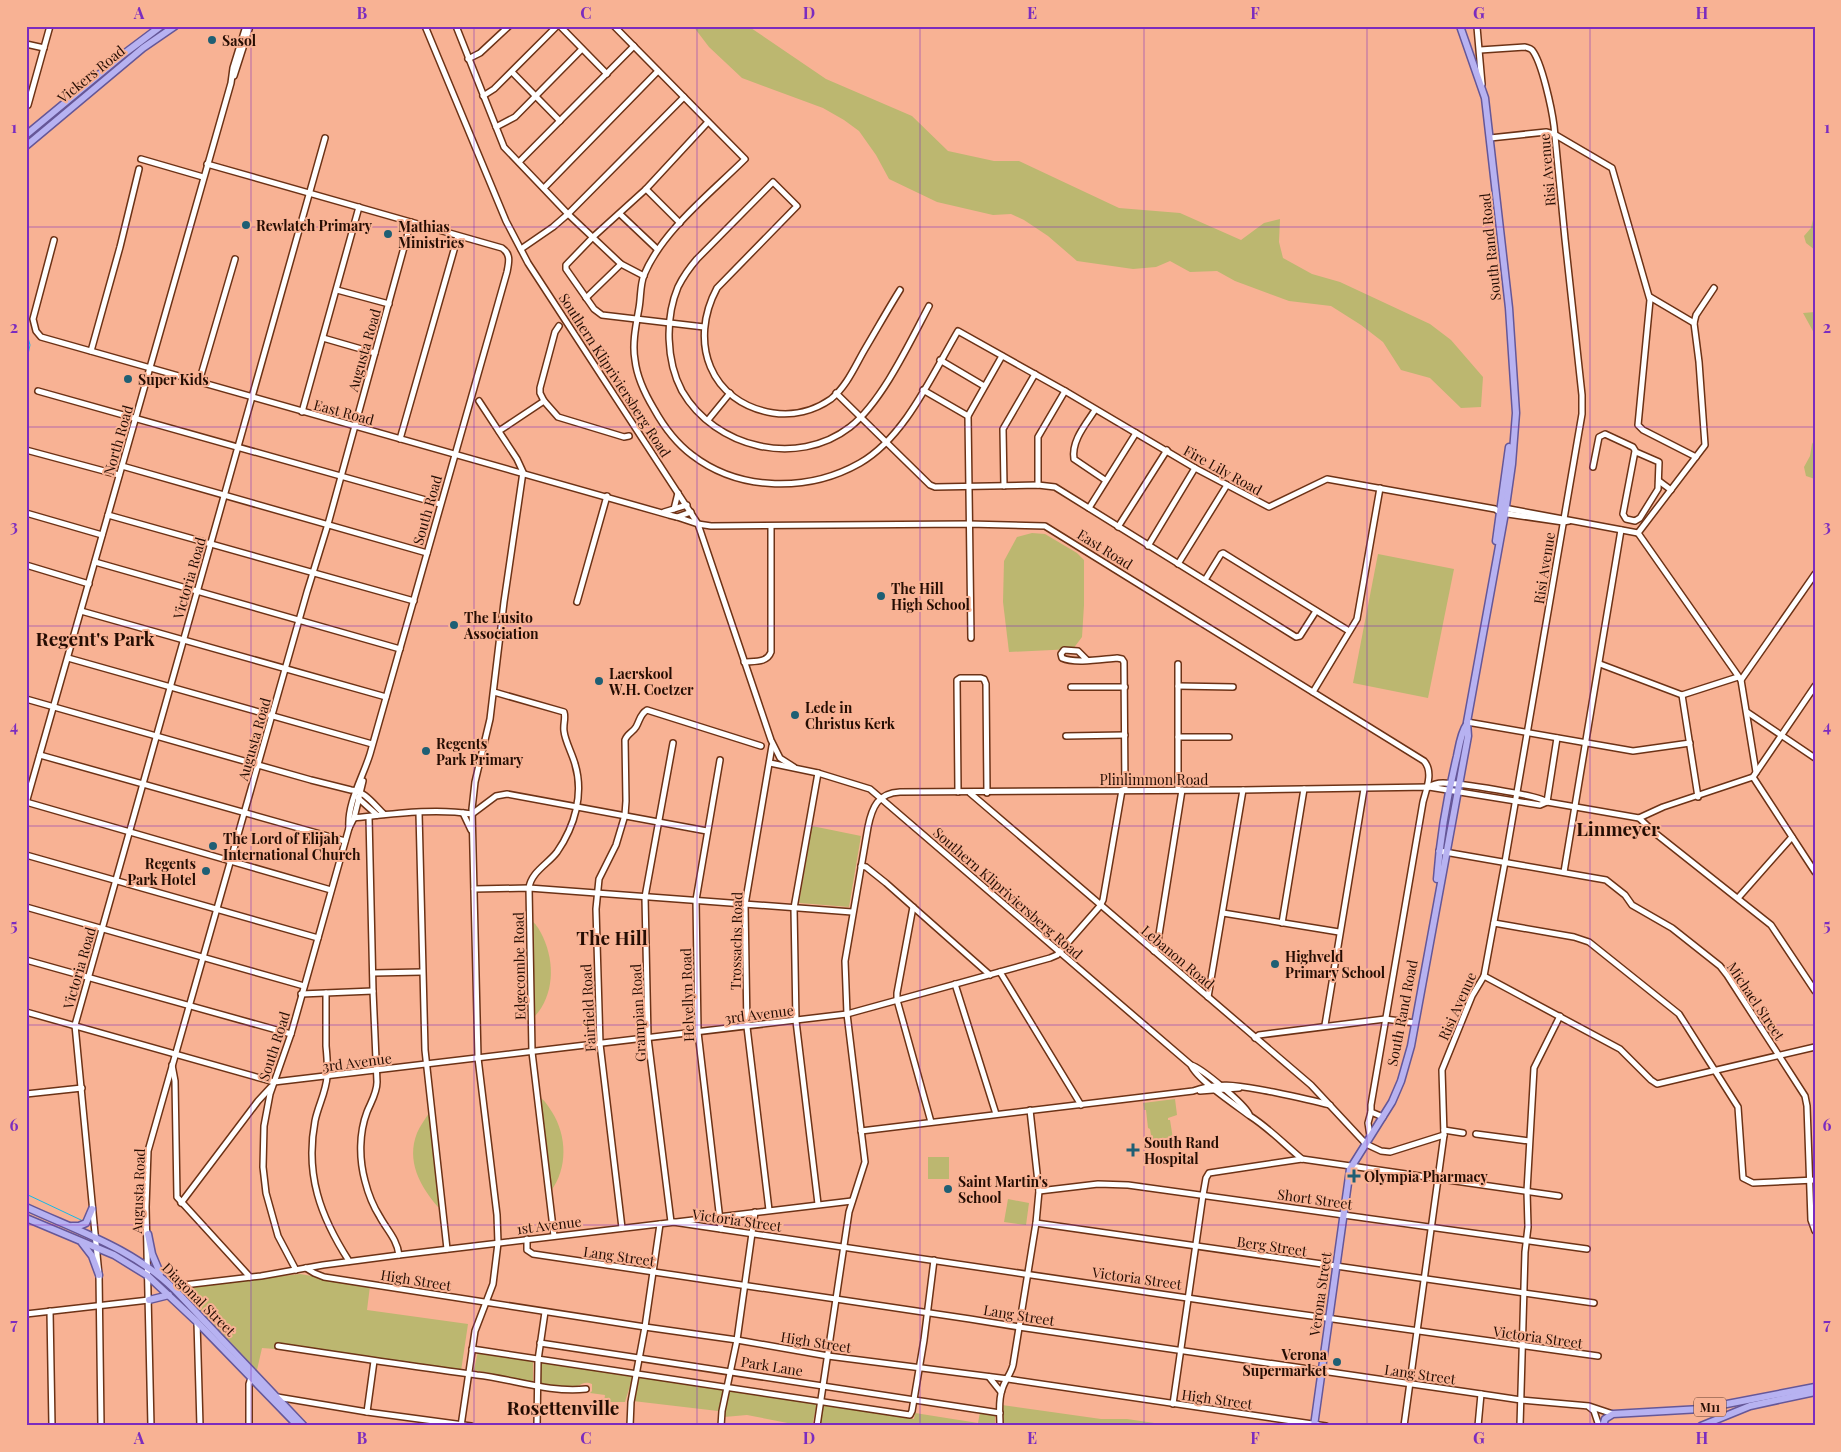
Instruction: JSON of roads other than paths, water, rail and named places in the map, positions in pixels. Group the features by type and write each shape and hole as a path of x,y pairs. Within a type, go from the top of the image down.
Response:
{"main road":[{"name":"Vickers Road","path":"26,135 160,26"},
{"name":"Vickers Road","path":"26,146 143,48 175,26"},
{"name":"South Rand Road","path":"1351,1166 1384,1117 1401,1081 1407,1062 1434,912 1450,787 1467,723 1488,608 1491,570 1502,510 1515,406 1509,308 1490,138 1482,85 1460,26"},
{"name":"South Rand Road","path":"1443,851 1468,736 1467,723"},
{"name":"Verona Street","path":"1314,1425 1351,1166"},
{"name":"Diagonal Street","path":"26,1207 121,1250 162,1277 298,1426"},
{"path":"68,1226 80,1226 86,1223 92,1209"},
{"name":"Diagonal Street","path":"26,1218 114,1255 148,1276 251,1375 277,1397 304,1426"},
{"path":"148,1234 152,1254 162,1277"},
{"path":"78,1240 92,1256 99,1274"},
{"path":"149,1300 169,1295"},
{"name":"M11","path":"1613,1414 1701,1409 1815,1387"},
{"name":"M11","path":"1701,1426 1750,1406 1815,1392"},
{"path":"1602,1423 1613,1414"}],"street":[{"path":"28,105 50,26"},
{"name":"North Road","path":"231,83 233,68 246,26"},
{"name":"North Road","path":"26,803 28,790 55,706 203,177 250,26"},
{"name":"Southern Klipriviersberg Road","path":"425,26 506,221 520,249 698,524 771,740 780,758 794,768"},
{"path":"456,26 504,146 568,214 621,264 644,276"},
{"path":"468,59 480,53 508,26"},
{"path":"483,96 494,89 559,26 607,74"},
{"path":"614,26 745,159 680,223 657,249 644,276 636,320 634,360 643,390 665,428 692,455 707,465 742,479 762,484 803,483 834,476 861,462 886,442 907,417 940,360 984,386"},
{"name":"South Rand Road","path":"1478,27 1482,85"},
{"path":"26,44 44,48"},
{"path":"519,162 634,46"},
{"name":"Risi Avenue","path":"1404,1426 1444,1133 1442,1070 1469,1003 1484,976 1565,520 1583,401 1553,117 1549,100 1533,51 1525,47 1480,50"},
{"path":"496,127 515,117 582,49"},
{"path":"544,188 658,71"},
{"path":"512,72 560,121"},
{"path":"520,249 553,227 568,214 684,97"},
{"path":"704,327 602,315 594,309 586,298 566,269 566,264 646,189 708,122"},
{"path":"1490,138 1540,132 1554,134 1612,168 1650,298 1638,425 1641,429 1696,457"},
{"name":"Victoria Road","path":"75,1025 325,138"},
{"path":"141,159 203,177"},
{"path":"207,164 458,236 400,439"},
{"path":"91,351 120,248 138,169"},
{"path":"900,290 845,384 830,399 813,409 797,413 780,414 759,410 741,403 730,394 712,373 704,347 704,327 709,304 717,288 798,206 773,182 697,259 678,287 673,306 669,340 672,365 682,390 699,412 725,434 754,445 774,449 792,449 812,445 849,428 872,406 929,306"},
{"path":"646,189 680,223"},
{"path":"302,412 360,207"},
{"path":"620,214 657,249"},
{"name":"Augusta Road","path":"151,1426 146,1207 148,1151 328,524 411,222"},
{"name":"South Road","path":"349,828 348,821 364,775 507,272 509,257 507,251 458,236"},
{"name":"East Road","path":"54,240 33,319 37,333 41,336 252,398 677,516 698,524 712,526 1040,524 1048,527 1424,761 1428,765 1429,772 1427,787 1368,1123 1370,1137"},
{"path":"199,382 235,259"},
{"path":"586,298 621,264"},
{"path":"1714,288 1696,315 1694,323 1706,440 1703,450 1638,533 1740,678 1747,712 1754,775 1815,872"},
{"path":"337,290 389,304"},
{"path":"1650,298 1694,323"},
{"path":"558,326 540,390 544,401 554,414 562,419 624,437 629,436"},
{"name":"Fire Lily Road","path":"940,360 958,331 1066,391 1195,468 1269,507 1328,479 1638,533"},
{"path":"323,338 375,353"},
{"path":"971,638 968,416 1002,356"},
{"path":"1004,486 1004,429 1035,374"},
{"path":"923,390 968,416"},
{"path":"38,391 440,504"},
{"path":"1038,485 1038,437 1066,391"},
{"path":"836,393 930,485 935,487 1038,485 1055,487 1296,637 1300,636 1316,611"},
{"path":"708,420 730,394"},
{"path":"461,1426 476,1327 496,1271 498,1243 497,1215 478,1058 473,835 475,782 490,719 504,602 523,472 480,401"},
{"path":"499,431 544,401"},
{"path":"1095,410 1073,446 1073,457 1105,480"},
{"path":"1089,508 1136,432"},
{"path":"1593,467 1597,442 1601,434 1608,435 1633,447 1635,451 1660,463 1658,489 1640,518 1634,521 1625,518 1623,512 1635,451"},
{"path":"26,450 119,476"},
{"path":"1118,527 1166,450"},
{"path":"122,466 427,553"},
{"path":"1148,546 1195,468"},
{"path":"1659,480 1671,490"},
{"path":"1178,564 1227,485"},
{"path":"1313,692 1357,619 1380,488"},
{"path":"674,509 678,493"},
{"path":"577,602 607,496"},
{"name":"East Road","path":"661,512 687,505"},
{"name":"East Road","path":"677,516 691,512"},
{"path":"26,513 102,535"},
{"path":"108,515 414,601"},
{"path":"744,662 764,660 770,656 771,652 772,526"},
{"path":"1564,872 1622,530"},
{"path":"1205,580 1223,553 1349,631"},
{"path":"95,562 400,649"},
{"path":"26,565 89,584"},
{"path":"1600,664 1682,695 1740,678 1815,574"},
{"path":"81,612 386,697"},
{"path":"68,658 372,744"},
{"name":"3rd Avenue","path":"273,1084 847,1014 1050,958 1060,952 1100,906 1103,900 1123,790 1125,666 1122,659 1087,660"},
{"path":"1154,951 1180,790 1178,664"},
{"path":"958,792 957,680 960,678 981,678 984,679 986,684 987,792"},
{"path":"1178,686 1233,686"},
{"path":"1639,818 1663,807 1698,797 1754,775 1815,686"},
{"path":"1071,687 1125,687"},
{"path":"494,692 564,712 566,716 564,730 577,770 577,807 570,828 565,839 549,862 532,878 529,888"},
{"path":"1682,695 1698,797"},
{"path":"26,699 258,764 357,794 384,814"},
{"name":"Fairfield Road","path":"622,1228 600,1044 597,892 599,879 616,845 625,815 625,740 636,727 646,710 761,746"},
{"path":"1747,712 1815,758"},
{"path":"1467,723 1633,751 1690,743"},
{"path":"1066,736 1125,735"},
{"path":"1178,737 1229,737"},
{"path":"1547,802 1556,738"},
{"name":"Southern Klipriviersberg Road","path":"771,740 770,763 818,773 864,786 881,799 1191,1065 1203,1072 1245,1113 1249,1114"},
{"name":"Grampian Road","path":"672,1222 648,1038 645,897 674,743"},
{"path":"40,755 345,841"},
{"name":"Helvellyn Road","path":"720,760 696,900 698,1032 721,1229"},
{"name":"Trossachs Road","path":"769,1210 747,1026 745,905 770,763"},
{"path":"818,773 794,908 796,1021 818,1204"},
{"name":"Plinlimmon Road","path":"881,799 893,793 1450,787 1540,805 1547,802"},
{"path":"1458,788 1516,794 1547,802 1639,818 1656,834 1774,927 1815,991"},
{"path":"1282,923 1304,789"},
{"path":"1325,1025 1364,789"},
{"path":"1208,997 1243,790"},
{"name":"Lebanon Road","path":"969,793 1317,1090 1366,1144"},
{"path":"357,794 377,815"},
{"name":"South Road","path":"296,1270 278,1236 270,1212 264,1178 263,1136 273,1084 291,1034 345,841 354,818 357,794"},
{"path":"354,818 384,814 461,813 474,811 496,796 504,794 707,831"},
{"path":"817,1426 852,1201 864,1162 847,1014 845,961 852,912 872,810 881,799"},
{"path":"26,803 331,890"},
{"path":"419,813 426,1064 447,1249"},
{"path":"461,813 473,835"},
{"path":"369,816 372,972 377,1088 364,1126 361,1152 365,1181 371,1200 396,1241 399,1255"},
{"path":"1738,898 1792,837"},
{"name":"Michael Street","path":"1443,851 1600,878 1610,882 1632,905 1672,928 1720,966 1806,1100 1812,1180 1812,1223 1815,1231"},
{"path":"26,855 318,938"},
{"path":"861,866 866,868 913,907 990,975"},
{"path":"474,889 529,888 597,892 852,912"},
{"name":"Edgecombe Road","path":"529,888 532,1052 554,1236"},
{"path":"26,907 304,986"},
{"path":"913,907 898,984 897,1000 931,1122"},
{"path":"1223,913 1339,932"},
{"path":"1494,923 1580,938 1596,946 1679,1014 1716,1071 1738,1107 1743,1178 1753,1183 1812,1180"},
{"path":"26,960 291,1034"},
{"path":"372,972 422,972"},
{"path":"1000,972 1081,1104"},
{"path":"1484,976 1620,1049 1653,1082 1664,1083 1815,1047"},
{"path":"955,984 996,1114"},
{"path":"302,994 373,991"},
{"path":"326,993 327,1076 317,1111 313,1136 313,1176 323,1214 329,1228 349,1261"},
{"path":"26,1012 176,1054 273,1084 258,1100 181,1203"},
{"path":"1520,1426 1528,1220 1527,1191 1534,1068 1560,1016"},
{"path":"1255,1038 1259,1035 1325,1025 1385,1019 1415,1023"},
{"path":"75,1025 99,1274 102,1426"},
{"path":"172,1064 175,1081 177,1197 250,1277"},
{"name":"Southern Klipriviersberg Road","path":"1191,1065 1202,1078 1235,1098 1249,1114 1302,1159"},
{"path":"1198,1089 1203,1072"},
{"path":"861,1131 1218,1087 1250,1088 1331,1105"},
{"path":"1235,1098 1240,1087"},
{"path":"26,1094 82,1088"},
{"path":"1309,1100 1317,1090"},
{"path":"1000,1426 1001,1392 1013,1364 1036,1223 1039,1190 1030,1110"},
{"path":"1371,1112 1384,1117"},
{"path":"1366,1144 1381,1151 1390,1152 1444,1133 1463,1133"},
{"path":"1476,1134 1529,1141"},
{"path":"1173,1404 1203,1195 1208,1174 1302,1159 1559,1196"},
{"name":"Short Street","path":"1039,1190 1106,1183 1588,1249"},
{"name":"1st Avenue","path":"184,1285 250,1277 349,1261 852,1201"},
{"path":"721,1426 722,1411 737,1340 755,1212"},
{"name":"Victoria Street","path":"672,1222 1598,1356"},
{"name":"Berg Street","path":"1036,1223 1594,1303"},
{"path":"630,1426 631,1402 640,1358 660,1224"},
{"name":"Lang Street","path":"527,1239 527,1250 533,1254 1409,1384 1521,1400 1586,1405 1613,1414"},
{"path":"472,1349 910,1415 919,1368 934,1260"},
{"name":"High Street","path":"306,1268 324,1277 485,1303 737,1340 828,1356 1008,1379 1326,1426"},
{"path":"26,1314 149,1300"},
{"path":"50,1311 52,1426"},
{"path":"537,1426 538,1360 545,1312"},
{"path":"197,1322 200,1426"},
{"name":"Park Lane","path":"540,1343 1000,1412"},
{"path":"278,1346 538,1386 572,1390 586,1389"},
{"path":"367,1412 374,1361"},
{"path":"248,1426 251,1375"},
{"path":"989,1377 1001,1392"},
{"path":"1478,1426 1481,1394"},
{"path":"277,1397 367,1412 471,1426"},
{"path":"1586,1405 1594,1411 1602,1423"}],"waterway":[{"path":"26,330 30,345 26,364"},
{"path":"26,1194 81,1220"}],"place":[{"name":"Sasol","path":"212,40"},
{"name":"Rewlatch Primary","path":"246,225"},
{"name":"Mathias Ministries","path":"388,234"},
{"name":"Super Kids","path":"128,379"},
{"name":"The Hill High School","path":"881,596"},
{"name":"The Lusito Association","path":"454,625"},
{"name":"Laerskool W.H. Coetzer","path":"599,681"},
{"name":"Lede in Christus Kerk","path":"795,715"},
{"name":"Regents Park Primary","path":"426,751"},
{"name":"The Lord of Elijah International Church","path":"213,846"},
{"name":"Regents Park Hotel","path":"206,871"},
{"name":"Highveld Primary School","path":"1275,964"},
{"name":"South Rand Hospital","path":"1133,1150"},
{"name":"Olympia Pharmacy","path":"1354,1176"},
{"name":"Saint Martin's School","path":"948,1189"},
{"name":"Verona Supermarket","path":"1337,1362"}],"district":[{"name":"Regent's Park","path":"95,638"},
{"name":"Linmeyer","path":"1618,828"},
{"name":"The Hill","path":"612,937"},
{"name":"Rosettenville","path":"563,1407"}]}
